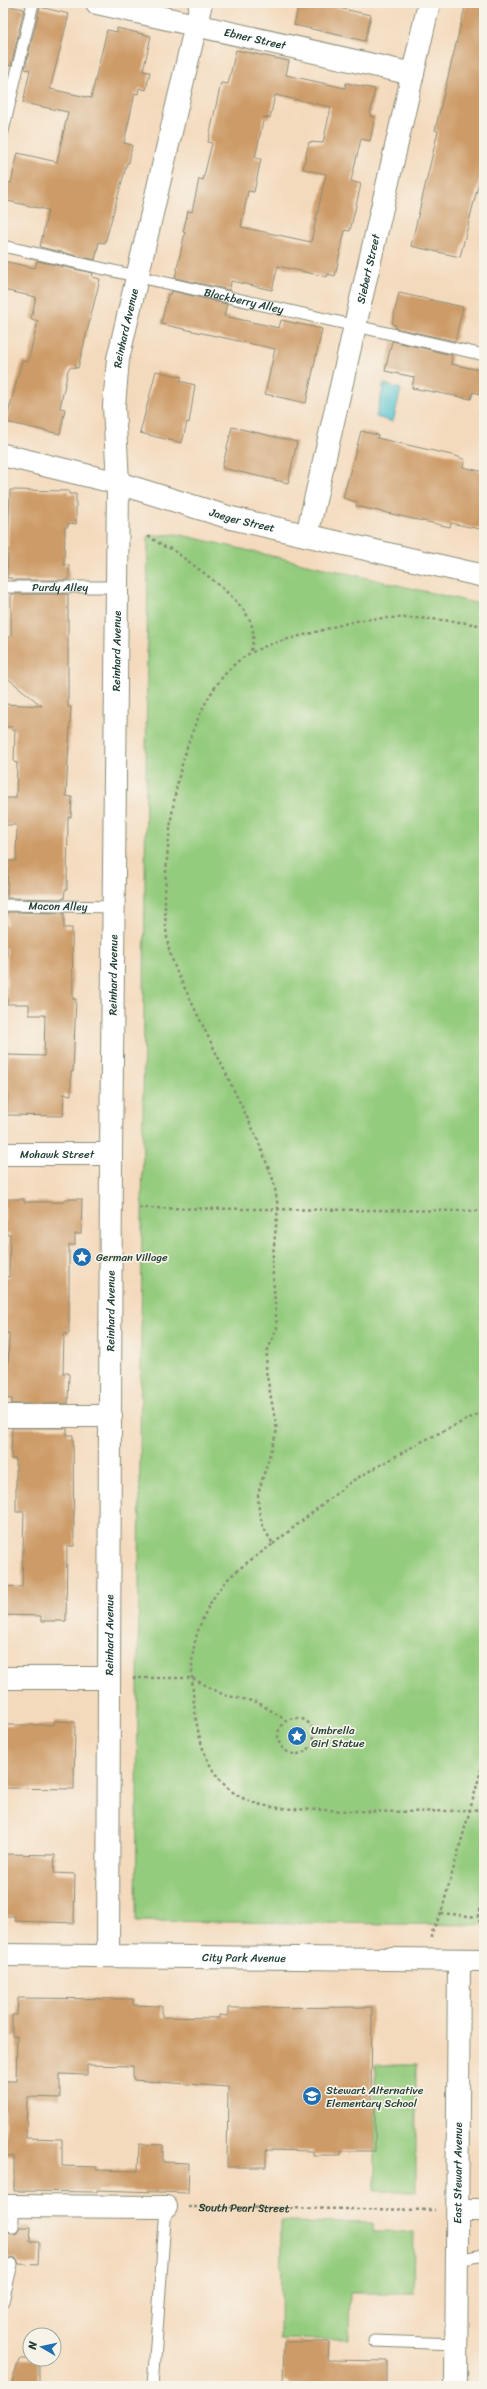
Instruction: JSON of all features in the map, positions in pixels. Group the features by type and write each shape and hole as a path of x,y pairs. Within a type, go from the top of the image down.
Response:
{"street":[{"name":"Ebner Street","path":"97,3 413,74"},
{"name":"Reinhard Avenue","path":"108,1956 111,1154 118,587 118,483 114,406 118,367 201,3"},
{"name":"Siebert Street","path":"307,535 429,3"},
{"name":"Jaeger Street","path":"3,455 118,483 231,518 484,576"},
{"name":"Mohawk Street","path":"3,1154 111,1154"},
{"path":"3,1416 111,1416"},
{"path":"3,1678 109,1678"},
{"name":"City Park Avenue","path":"3,1955 484,1960"},
{"name":"East Stewart Avenue","path":"456,2386 459,1960"},
{"path":"10,2213 166,2207"},
{"path":"458,2210 484,2210"}],"lane":[{"path":"3,131 33,3"},
{"name":"Blackberry Alley","path":"3,246 355,328 484,355"},
{"name":"Purdy Alley","path":"3,586 118,587"},
{"name":"Macon Alley","path":"3,906 114,907"},
{"path":"153,2386 166,2207"},
{"path":"458,2260 484,2255"},
{"path":"3,2301 12,2264"},
{"path":"374,2341 456,2344"}],"path":[{"path":"148,536 172,549 241,604 252,624 253,640 250,654"},
{"path":"273,1544 263,1527 259,1511 258,1494 276,1430 266,1371 267,1352 277,1328 272,1263 278,1208 269,1164 176,970 168,945 166,920 167,862 177,785 188,746 202,711 218,683 236,663 250,654 284,640 369,620 417,618 484,626"},
{"path":"139,1208 278,1208 484,1211"},
{"path":"484,1411 419,1443 352,1481 239,1570 218,1591 204,1616 194,1646 192,1678 195,1720 203,1753 218,1778 231,1791 249,1802 287,1809 402,1813 484,1809"},
{"path":"133,1678 192,1678 224,1695 256,1702 286,1720 301,1718 311,1726 314,1738 308,1750 296,1754 282,1748 278,1735 279,1729 286,1720"},
{"path":"431,1960 432,1932 441,1913 484,1760"},
{"path":"484,1897 478,1917 484,1932"},
{"path":"441,1913 478,1917"},
{"name":"South Pearl Street","path":"166,2207 458,2210"}],"green space":[{"path":"177,534 484,605 484,1925 136,1921 148,536"},
{"path":"375,2065 416,2065 416,2191 375,2191"},
{"path":"281,2222 373,2223 373,2232 414,2232 413,2293 350,2293 349,2340 280,2339"}],"water":[{"path":"384,384 401,389 393,422 376,417"}],"building":[{"path":"299,3 315,3 371,15 365,41 294,25"},
{"path":"466,3 484,3 484,179 480,178 460,257 411,246 438,131 435,130"},
{"path":"3,5 24,9 11,66 3,64"},
{"path":"40,7 69,14 50,89 91,98 107,30 117,32 117,28 151,36 143,71 150,72 146,90 139,88 138,94 135,93 124,143 132,145 129,163 127,163 105,243 99,242 95,260 40,247 48,210 3,200 3,182 11,183 18,153 57,162 68,112 23,103 30,70 25,69"},
{"path":"236,50 289,61 286,75 345,88 346,83 375,89 370,116 375,117 370,141 361,139 351,181 361,184 350,231 345,230 335,276 328,274 327,277 278,266 272,290 231,281 230,290 175,278 188,211 192,212 199,179 203,180 212,143 208,142 221,83 228,84","holes":["275,95 331,107 323,143 309,142 303,169 326,174 311,242 241,227 248,191 254,192 261,159 255,158 264,117 270,118"]},
{"path":"3,261 35,268 37,261 93,273 92,277 100,279 78,368 71,367 68,370 60,408 65,409 60,434 6,422 22,361 28,362 38,321 31,319 36,297 3,290"},
{"path":"172,291 227,304 224,316 279,328 281,320 322,329 306,403 265,394 275,349 161,324 168,294 171,294"},
{"path":"399,293 463,307 455,341 395,328 396,325 392,324"},
{"path":"392,341 452,355 451,364 484,371 484,395 473,392 471,399 412,388 414,377 385,371"},
{"path":"156,371 182,377 180,381 195,385 189,423 187,422 182,443 140,433"},
{"path":"232,427 297,442 288,483 222,468"},
{"path":"361,431 378,435 377,438 456,456 465,460 463,467 484,472 484,530 451,523 450,527 356,506 357,502 343,498"},
{"path":"10,490 69,491 69,494 76,494 76,524 68,523 68,527 65,527 64,565 69,565 69,580 12,580 12,578 7,578"},
{"path":"11,594 68,594 68,707 71,707 66,796 72,797 71,817 68,817 67,890 65,890 64,899 7,898 8,861 16,861 17,825 3,825 3,798 16,798 17,763 14,762 15,730 12,730 12,727 3,727 3,704 42,706 6,677 6,663 3,663 3,637 11,637"},
{"path":"7,912 64,913 64,928 72,928 73,999 76,999 73,1072 71,1072 71,1095 64,1094 63,1116 7,1115 8,1055 44,1056 45,1015 29,1015 29,1004 7,1004 7,948 3,948 3,924 7,925"},
{"path":"5,1199 24,1199 24,1202 64,1202 64,1199 82,1199 81,1234 75,1234 75,1245 69,1245 69,1334 64,1334 63,1373 69,1373 68,1404 12,1404 12,1399 3,1398 3,1372 8,1372 9,1333 3,1333 3,1277 9,1277 10,1234 5,1234"},
{"path":"12,1428 67,1428 67,1435 73,1435 74,1546 67,1546 66,1621 41,1621 41,1616 3,1615 3,1586 22,1587 24,1512 16,1512 16,1459 11,1459"},
{"path":"54,1721 75,1722 74,1789 3,1788 3,1725 54,1725"},
{"path":"3,1854 55,1855 54,1873 75,1874 74,1923 15,1921 15,1916 3,1916"},
{"path":"18,1998 133,1999 133,2005 162,2006 162,2017 219,2018 219,2015 228,2016 228,2008 372,2007 371,2105 375,2105 375,2151 341,2151 341,2155 313,2155 313,2151 266,2150 266,2167 227,2167 228,2087 133,2080 133,2066 87,2065 87,2075 60,2074 60,2098 27,2097 26,2138 62,2139 62,2166 97,2167 97,2170 138,2171 139,2144 163,2145 163,2162 189,2163 188,2193 97,2190 97,2192 14,2191 14,2156 5,2156 5,2081 16,2081 17,2036 12,2036 12,2015 17,2015"},
{"path":"3,2226 6,2226 7,2231 13,2234 17,2233 20,2227 31,2227 30,2242 39,2242 38,2265 19,2264 17,2259 13,2257 7,2259 3,2264"},
{"path":"284,2342 329,2342 328,2360 387,2361 387,2386 289,2386 289,2382 283,2382"},
{"path":"19,2359 22,2359 22,2367 39,2367 39,2386 11,2386"}],"place":[{"name":"German Village","path":"82,1257"},
{"name":"Umbrella Girl Statue","path":"297,1736"},
{"name":"Stewart Alternative Elementary School","path":"312,2096"}]}
